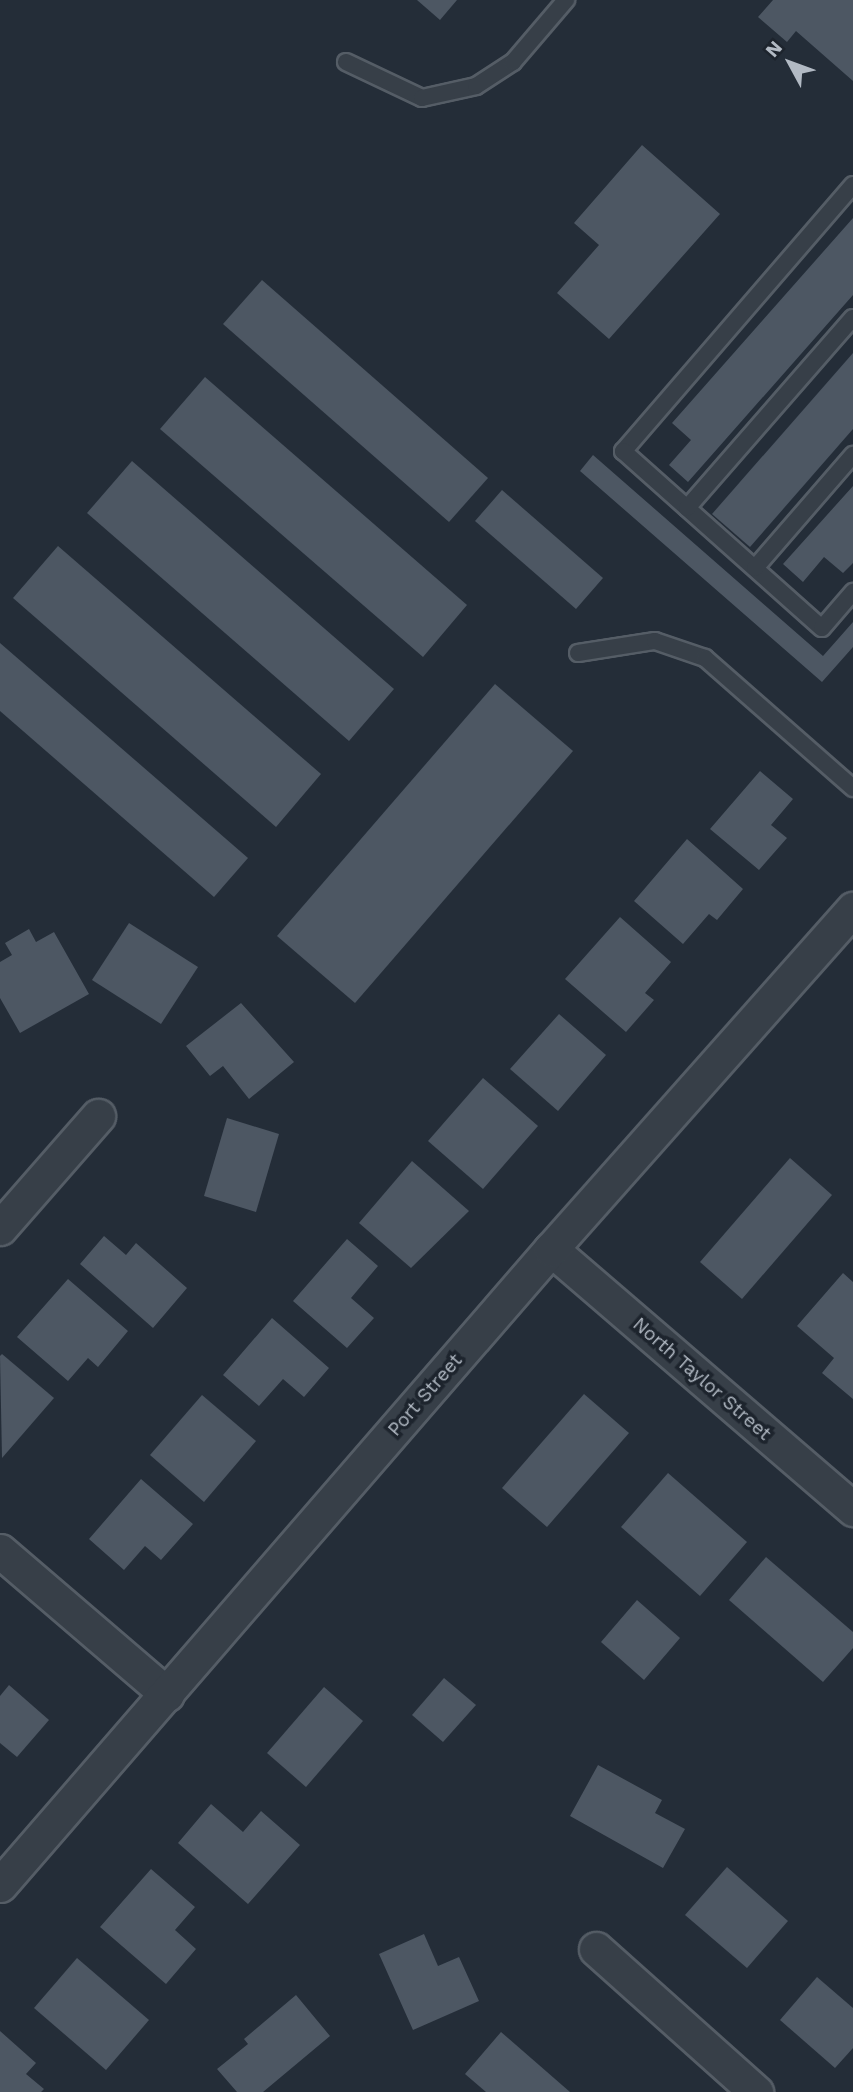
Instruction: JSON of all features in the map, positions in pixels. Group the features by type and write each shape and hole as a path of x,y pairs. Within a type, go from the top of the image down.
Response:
{"street":[{"name":"Port Street","path":"0,1885 551,1249 853,909"},
{"path":"0,1228 98,1116"},
{"name":"North Taylor Street","path":"551,1249 853,1509"},
{"path":"0,1551 167,1694"},
{"path":"596,1949 756,2092"}],"lane":[{"path":"346,62 422,98 476,86 513,62 566,0"},
{"path":"853,185 623,451 822,628 853,592"},
{"path":"687,508 853,318"},
{"path":"755,568 853,455"},
{"path":"578,653 655,641 705,658 853,788"}],"building":[{"path":"417,0 457,0 440,20"},
{"path":"773,0 853,0 853,81 796,31 787,42 758,17"},
{"path":"642,145 720,214 609,339 557,293 599,245 574,223"},
{"path":"853,218 853,295 688,482 669,465 691,440 672,423"},
{"path":"262,280 488,478 449,522 223,324"},
{"path":"853,353 853,429 750,547 712,514"},
{"path":"205,377 467,605 423,657 160,429"},
{"path":"593,455 823,656 853,622 853,647 822,682 580,471"},
{"path":"132,461 394,689 349,741 87,513"},
{"path":"853,486 853,563 843,573 824,557 803,582 783,564"},
{"path":"502,490 603,578 576,609 475,521"},
{"path":"58,546 321,774 276,827 13,598"},
{"path":"0,643 248,858 214,897 0,711"},
{"path":"495,684 573,751 355,1003 277,936"},
{"path":"760,771 793,799 771,825 787,838 759,870 710,829"},
{"path":"687,839 743,889 717,920 709,914 683,944 634,901"},
{"path":"620,917 671,962 645,993 654,1000 626,1032 565,979"},
{"path":"129,923 198,967 161,1024 92,980"},
{"path":"29,929 36,942 54,932 89,994 20,1033 0,998 0,962 12,955 5,943"},
{"path":"241,1003 294,1062 249,1099 223,1066 210,1076 186,1046"},
{"path":"559,1014 606,1055 558,1111 510,1069"},
{"path":"483,1078 538,1126 483,1189 428,1141"},
{"path":"227,1118 279,1134 256,1212 204,1196"},
{"path":"790,1158 832,1195 742,1299 700,1262"},
{"path":"412,1161 469,1211 411,1268 359,1223"},
{"path":"104,1236 126,1255 136,1243 187,1288 153,1328 80,1264"},
{"path":"347,1239 378,1266 351,1298 374,1318 347,1348 293,1301"},
{"path":"843,1273 853,1282 853,1399 822,1373 834,1358 797,1326"},
{"path":"68,1279 128,1331 98,1367 88,1358 68,1381 17,1337"},
{"path":"272,1318 329,1368 304,1397 283,1379 259,1406 223,1375"},
{"path":"2,1354 54,1398 2,1458 0,1356"},
{"path":"584,1394 629,1433 547,1527 502,1488"},
{"path":"202,1395 256,1441 204,1502 150,1455"},
{"path":"668,1473 747,1542 700,1596 621,1527"},
{"path":"141,1479 193,1524 161,1560 145,1546 124,1570 89,1539"},
{"path":"766,1557 853,1632 853,1648 823,1682 729,1600"},
{"path":"637,1600 680,1638 644,1680 601,1642"},
{"path":"444,1678 476,1705 443,1742 412,1715"},
{"path":"9,1685 49,1720 17,1757 0,1743 0,1696"},
{"path":"324,1687 363,1721 306,1787 267,1753"},
{"path":"598,1765 662,1800 655,1813 685,1829 663,1868 570,1816"},
{"path":"211,1804 243,1832 261,1811 300,1845 248,1904 178,1843"},
{"path":"727,1867 788,1921 747,1968 685,1915"},
{"path":"151,1869 195,1907 175,1930 196,1949 166,1984 100,1927"},
{"path":"424,1934 438,1966 459,1957 479,2001 413,2030 379,1954"},
{"path":"77,1958 149,2020 106,2070 34,2008"},
{"path":"817,1977 853,2008 853,2048 835,2068 780,2020"},
{"path":"296,1995 330,2036 263,2092 237,2092 217,2069 248,2044 244,2039"},
{"path":"0,2031 36,2063 26,2074 44,2089 41,2092 0,2092"},
{"path":"501,2032 570,2092 486,2092 465,2074"}]}
